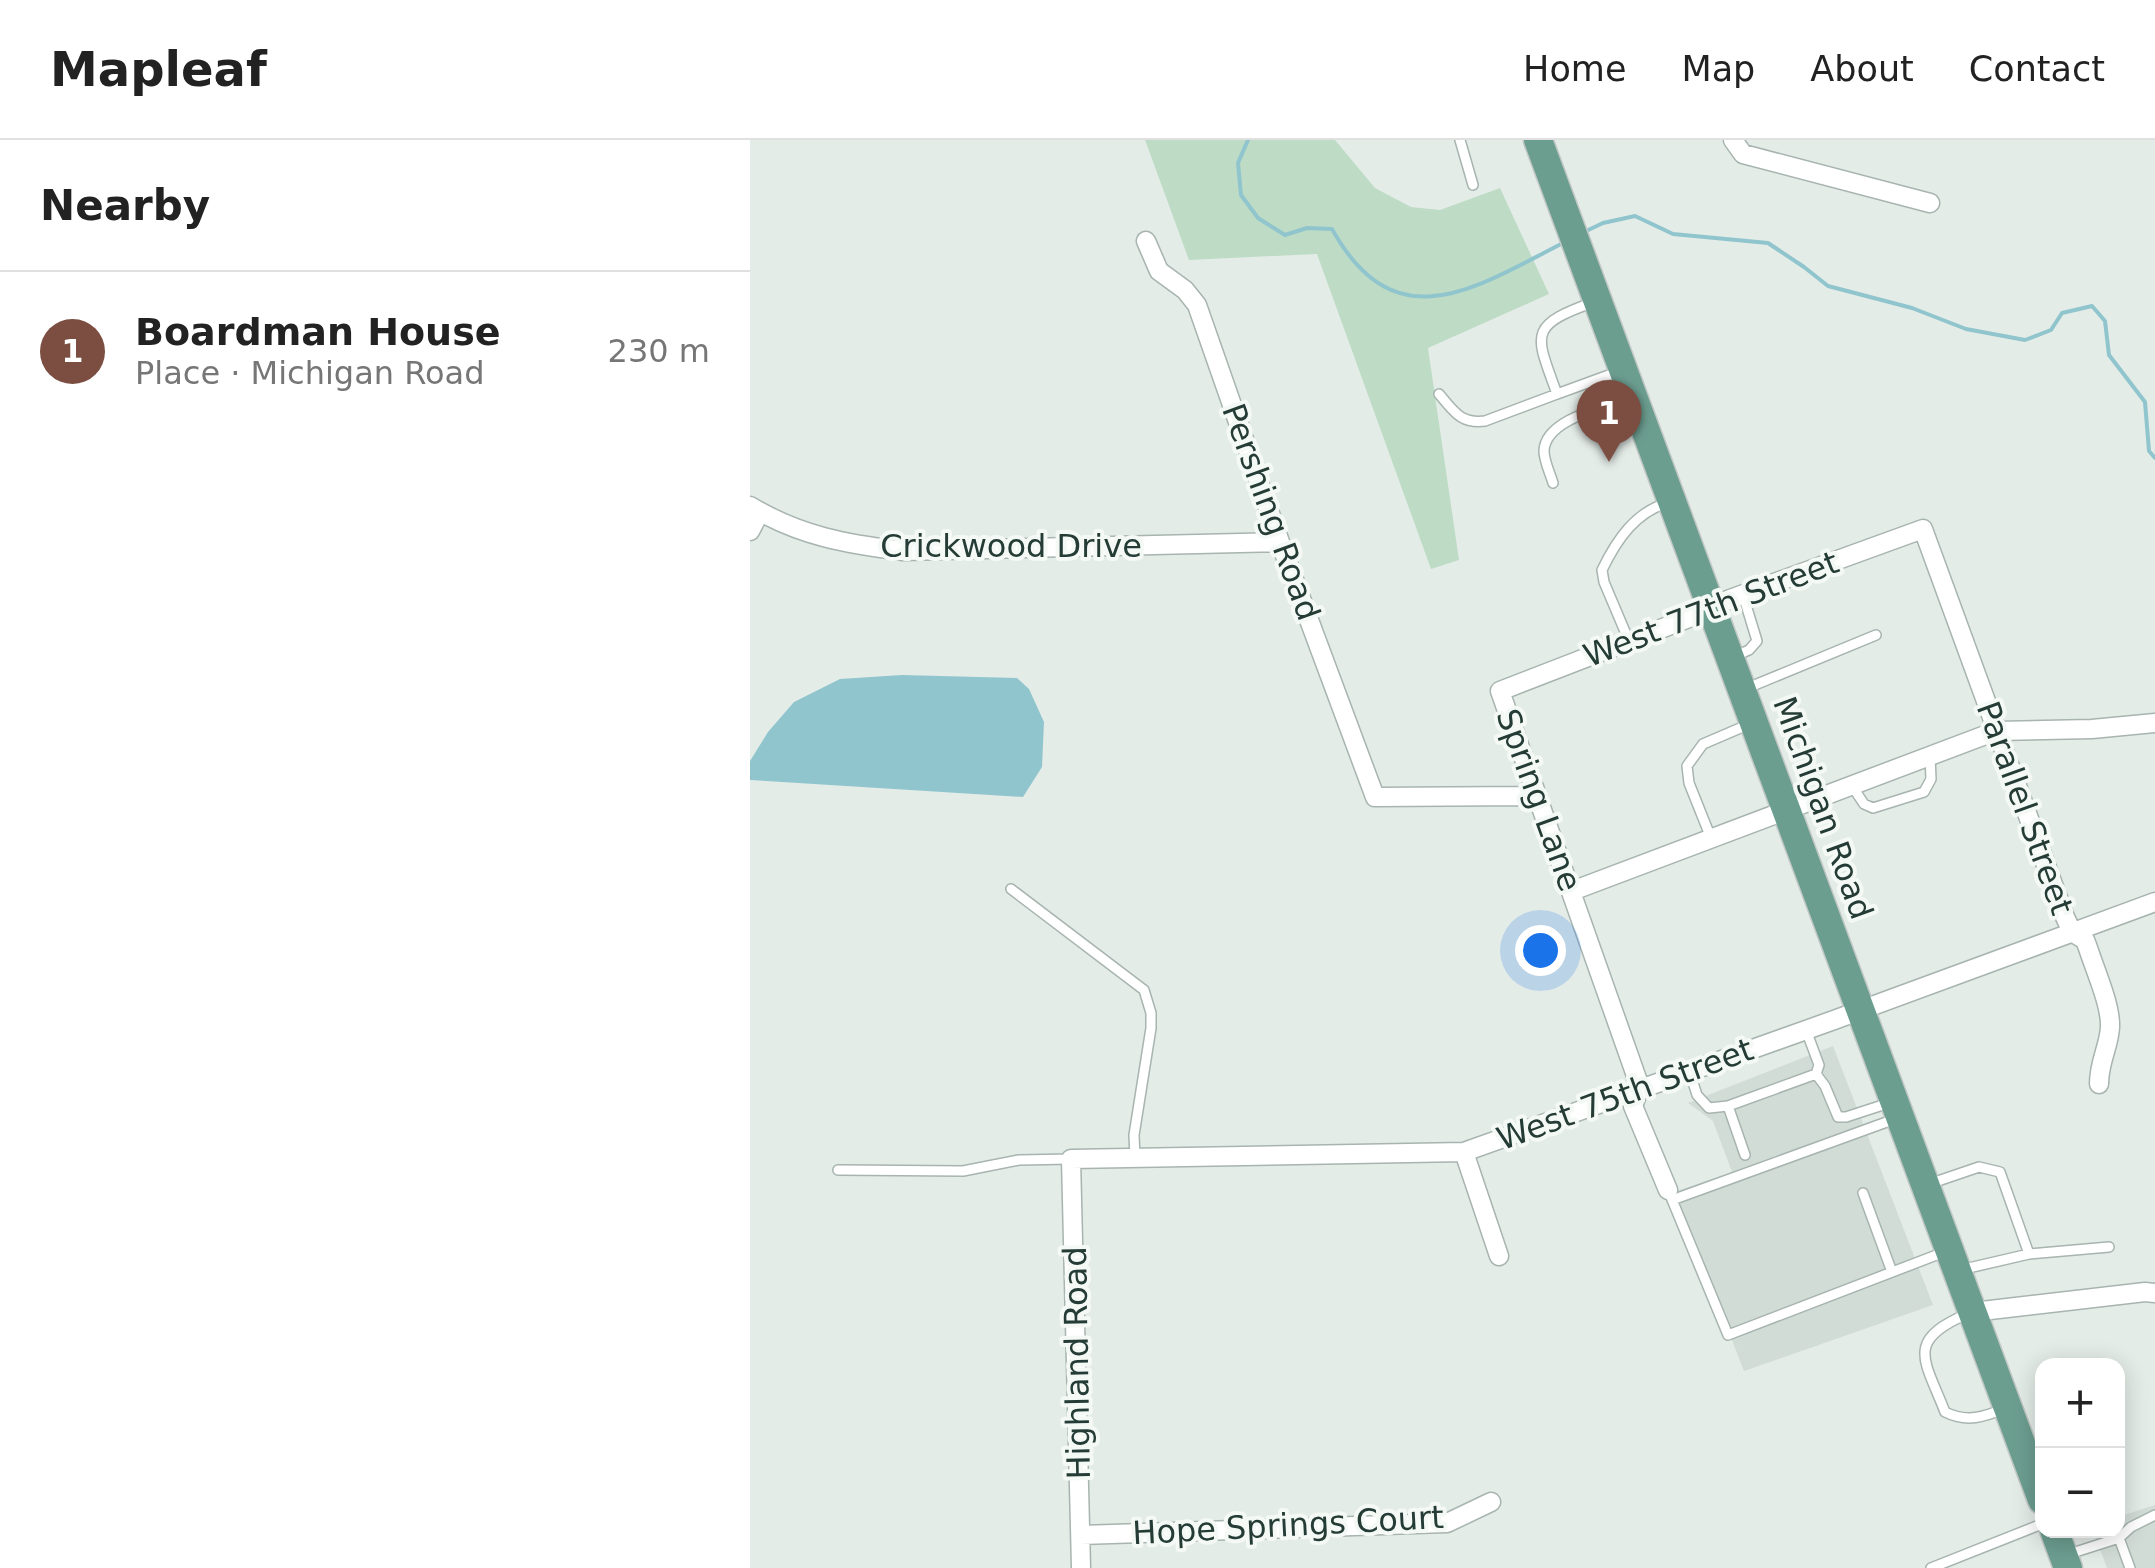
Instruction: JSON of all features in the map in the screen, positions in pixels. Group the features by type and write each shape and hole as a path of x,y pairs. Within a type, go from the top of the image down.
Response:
{"main road":[{"name":"Michigan Road","path":"1538,140 2035,1481"}],"street":[{"path":"1733,140 1743,154 1930,203"},
{"name":"Pershing Road","path":"1146,241 1158,271 1185,290 1197,305 1375,798 1538,796"},
{"path":"750,531 755,509"},
{"name":"Crickwood Drive","path":"755,509 815,536 902,551 1280,542"},
{"name":"West 77th Street","path":"1500,691 1924,529"},
{"name":"Parallel Street","path":"1924,529 2072,932 2085,940 2110,1017 2099,1084"},
{"name":"Spring Lane","path":"1500,691 1640,1088 1633,1106 1670,1195"},
{"path":"1572,891 1996,731 2155,723"},
{"name":"West 75th Street","path":"1072,1158 1464,1152 2155,902"},
{"path":"1464,1152 1500,1256"},
{"name":"Highland Road","path":"1072,1158 1081,1568"},
{"path":"1973,1312 2155,1293"},
{"name":"Hope Springs Court","path":"1081,1535 1447,1522 1492,1502"}],"lane":[{"path":"1460,140 1473,185"},
{"path":"1557,394 1542,350 1542,332 1549,323 1597,301"},
{"path":"1439,394 1462,420 1485,421 1622,370"},
{"path":"1553,483 1544,453 1553,432 1578,415 1633,397"},
{"path":"1630,641 1602,570 1626,530 1650,508 1672,501"},
{"path":"1731,659 1757,641 1743,595"},
{"path":"1742,690 1876,635"},
{"path":"1711,838 1689,783 1687,766 1703,744 1754,722"},
{"path":"1852,785 1864,804 1873,808 1898,802 1924,792 1931,779 1930,756"},
{"path":"1011,889 1144,990 1152,1013 1134,1135 1135,1158"},
{"path":"1806,1030 1819,1065 1816,1074"},
{"path":"1689,1070 1697,1096 1710,1108 1728,1106 1816,1074"},
{"path":"1816,1074 1838,1117 1898,1109"},
{"path":"1728,1106 1746,1155"},
{"path":"1898,1109 1670,1195 1728,1336 1892,1272 1954,1260 2109,1247"},
{"path":"838,1170 963,1170 1019,1160 1072,1158"},
{"path":"1926,1185 1979,1167 2000,1172 2029,1254"},
{"path":"1863,1193 1892,1272"},
{"path":"1973,1312 1933,1332 1923,1355 1945,1412 1958,1419 1973,1419 2008,1407"},
{"path":"2125,1533 2155,1515"},
{"path":"1931,1568 2035,1527"},
{"path":"2062,1551 2120,1538 2130,1568"}],"shaded area":[{"path":"1833,1046 1933,1305 1744,1371 1674,1192 1732,1172 1713,1121 1688,1103"},
{"path":"2155,1505 2155,1568 2107,1568 2096,1538 2125,1538 2125,1515"}],"green space":[{"path":"1145,140 1335,140 1375,188 1411,207 1440,210 1500,188 1549,294 1428,348 1459,560 1431,569 1317,254 1189,260"}],"water":[{"path":"902,675 1017,678 1029,689 1044,722 1042,767 1023,797 750,780 750,761 794,702 840,679"}],"waterway":[{"path":"1248,140 1238,163 1241,195 1258,218 1285,235 1307,228 1332,229 1357,264 1383,286 1410,296 1439,296 1469,288 1565,242"},
{"path":"1582,233 1603,223 1635,216 1673,234 1768,243 1828,286 1912,308 1966,329 2025,340 2051,330 2062,313 2092,306 2105,321 2109,355 2145,402 2149,451 2155,458"}],"place":[{"name":"Boardman House","path":"1609,462"}]}
